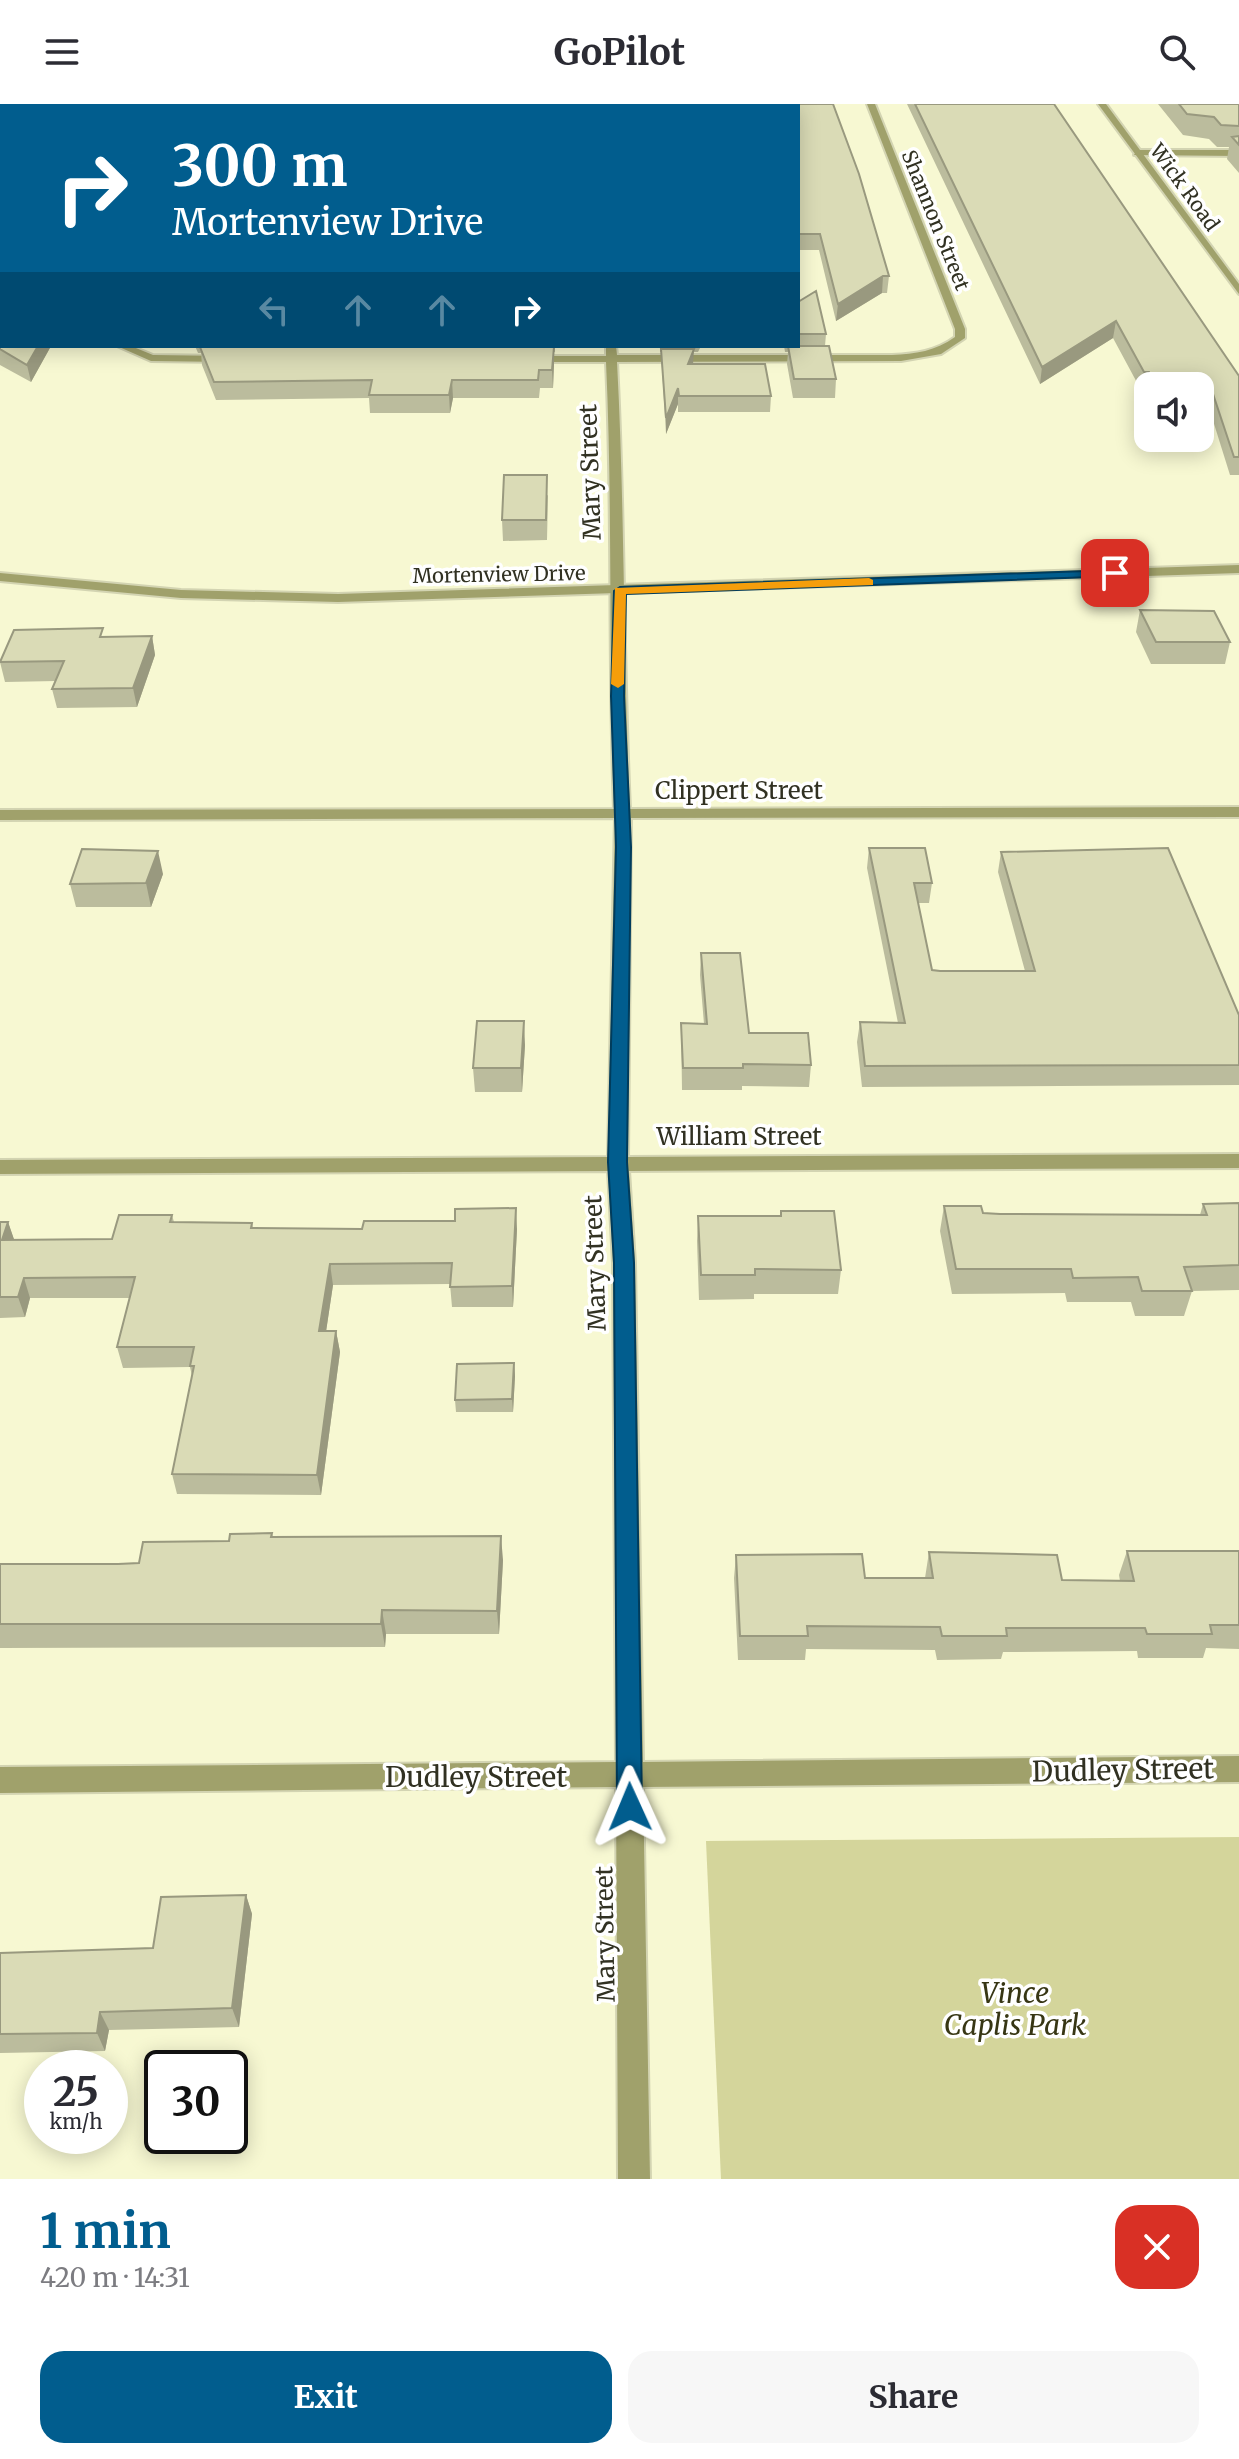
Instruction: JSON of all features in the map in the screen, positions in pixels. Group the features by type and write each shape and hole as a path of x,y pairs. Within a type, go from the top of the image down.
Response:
{"street":[{"name":"Shannon Street","path":"611,352 906,357 927,355 951,346 960,338 960,329 871,104"},
{"name":"Wick Road","path":"1102,104 1238,290"},
{"path":"1137,153 1239,153"},
{"path":"127,349 163,359 238,359"},
{"path":"519,359 611,352"},
{"name":"Mary Street","path":"611,352 620,591 617,696 622,814 618,1162 624,1263 634,2179"},
{"name":"Mortenview Drive","path":"0,577 122,590 263,597 620,591 1239,569"},
{"name":"Clippert Street","path":"0,815 1239,812"},
{"name":"William Street","path":"0,1167 1239,1161"},
{"name":"Dudley Street","path":"0,1780 1239,1769"}],"green space":[{"name":"Vince Caplis Park","path":"1239,1837 1239,2179 721,2179 706,1841"}],"building":[{"path":"800,104 833,104 859,174 889,276 883,276 838,304 820,234 800,234"},
{"path":"915,104 1054,104 1239,376 1239,457 1234,457 1214,397 1214,372 1144,372 1116,321 1042,367"},
{"path":"1179,104 1239,104 1239,126 1221,125 1214,117 1187,114"},
{"path":"816,291 826,334 800,334 800,301"},
{"path":"829,346 836,379 794,379 788,348"},
{"path":"0,348 37,348 27,365"},
{"path":"200,348 554,348 552,370 539,370 538,380 452,380 449,395 369,395 372,380 214,382"},
{"path":"661,349 694,349 688,364 765,364 771,396 679,396 678,388 666,418"},
{"path":"504,475 547,475 546,520 502,520"},
{"path":"1140,610 1214,611 1230,642 1156,642"},
{"path":"103,628 100,637 152,636 133,688 52,689 64,661 0,662 14,630"},
{"path":"869,848 925,848 932,883 914,883 932,970 1035,971 1001,852 1168,848 1239,1015 1239,1065 865,1066 860,1022 905,1023"},
{"path":"82,849 158,851 146,883 70,884"},
{"path":"701,953 740,953 749,1033 808,1033 811,1065 743,1064 743,1068 683,1068 681,1023 707,1024"},
{"path":"477,1021 524,1021 521,1068 473,1068"},
{"path":"1239,1203 1239,1265 1184,1267 1192,1291 1142,1291 1138,1277 1073,1278 1071,1269 956,1269 944,1206 981,1206 983,1213 1000,1214 1207,1215 1203,1204"},
{"path":"516,1208 512,1286 450,1287 452,1263 330,1264 319,1331 336,1331 317,1475 172,1474 194,1366 190,1366 194,1347 117,1347 135,1277 24,1278 18,1297 0,1297 0,1222 8,1222 2,1240 112,1239 119,1215 172,1215 170,1222 252,1223 251,1228 362,1229 364,1221 455,1221 455,1209"},
{"path":"781,1211 834,1211 841,1270 755,1269 755,1275 701,1275 698,1216 781,1216"},
{"path":"514,1363 512,1399 455,1400 457,1364"},
{"path":"272,1533 271,1537 501,1536 497,1611 382,1610 381,1624 0,1624 0,1564 139,1563 143,1542 229,1541 230,1534"},
{"path":"1127,1551 1239,1551 1239,1625 1210,1625 1212,1634 1147,1634 1145,1628 1006,1628 1007,1636 942,1636 940,1627 807,1626 808,1636 740,1636 736,1555 862,1554 865,1578 933,1578 929,1552 1057,1555 1062,1580 1134,1581"},
{"path":"246,1895 232,2008 100,2012 97,2033 0,2034 0,1953 153,1948 161,1897"}],"slow traffic":[{"path":"618,684 620,591 869,582"}],"route":[{"path":"630,1807 624,1263 618,1211 624,847 617,696 620,591 1115,573"}]}
